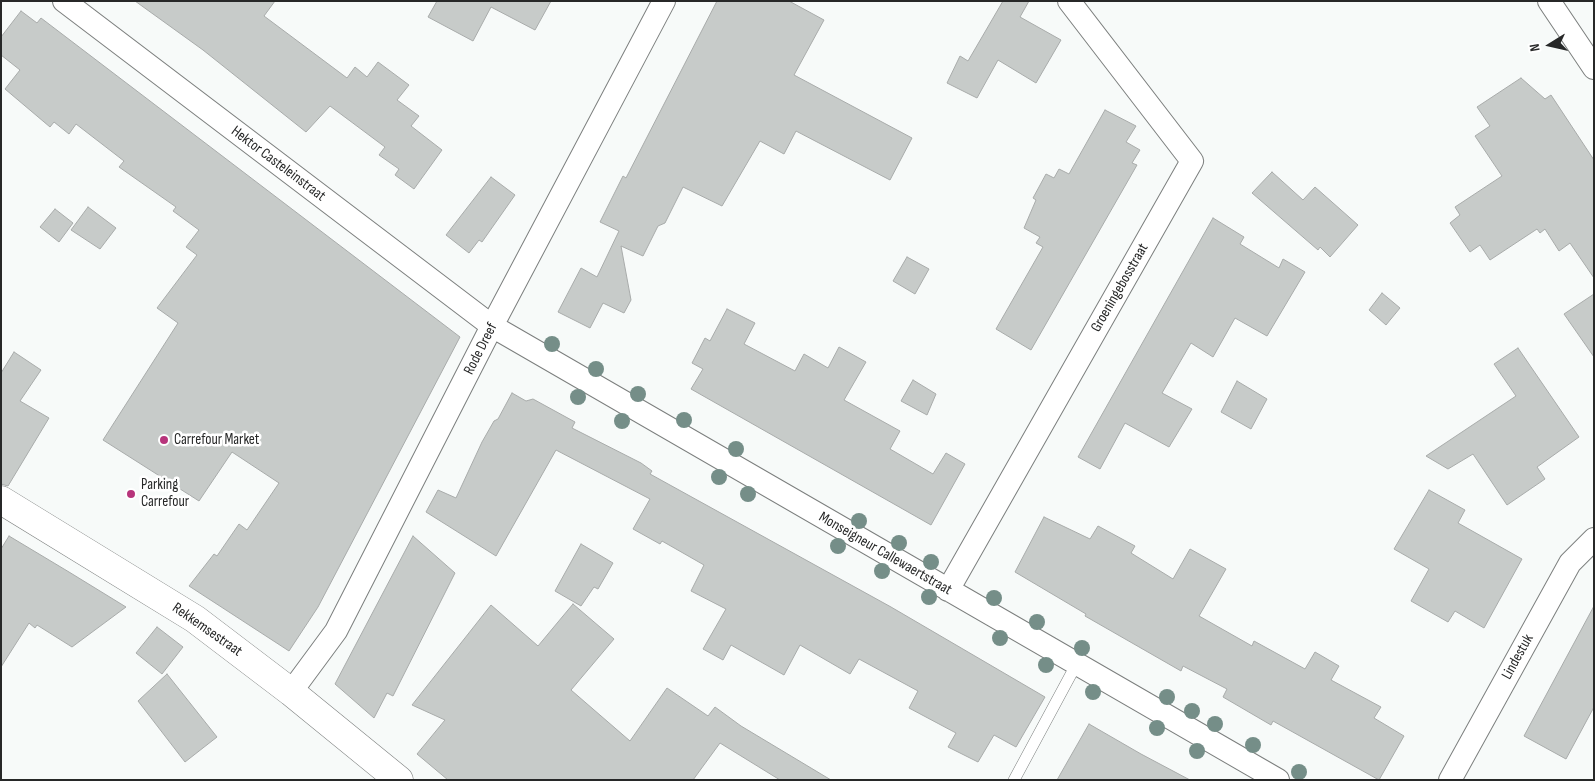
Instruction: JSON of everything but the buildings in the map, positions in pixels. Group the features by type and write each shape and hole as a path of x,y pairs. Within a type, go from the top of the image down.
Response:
{"street":[{"name":"Hektor Casteleinstraat","path":"64,1 492,326"},
{"name":"Rode Dreef","path":"291,692 336,631 492,326 664,1"},
{"name":"Groeningebosstraat","path":"948,590 1192,161 1068,1"},
{"path":"1549,1 1594,68"},
{"name":"Monseigneur Callewaertstraat","path":"492,326 1278,780"},
{"name":"Rekkemsestraat","path":"1,500 196,619 291,692 399,780"},
{"name":"Lindestuk","path":"1450,780 1570,563 1594,539"}],"lane":[{"path":"1014,780 1076,665"}],"place":[{"name":"Carrefour Market","path":"164,440"},
{"name":"Parking Carrefour","path":"131,494"}]}
